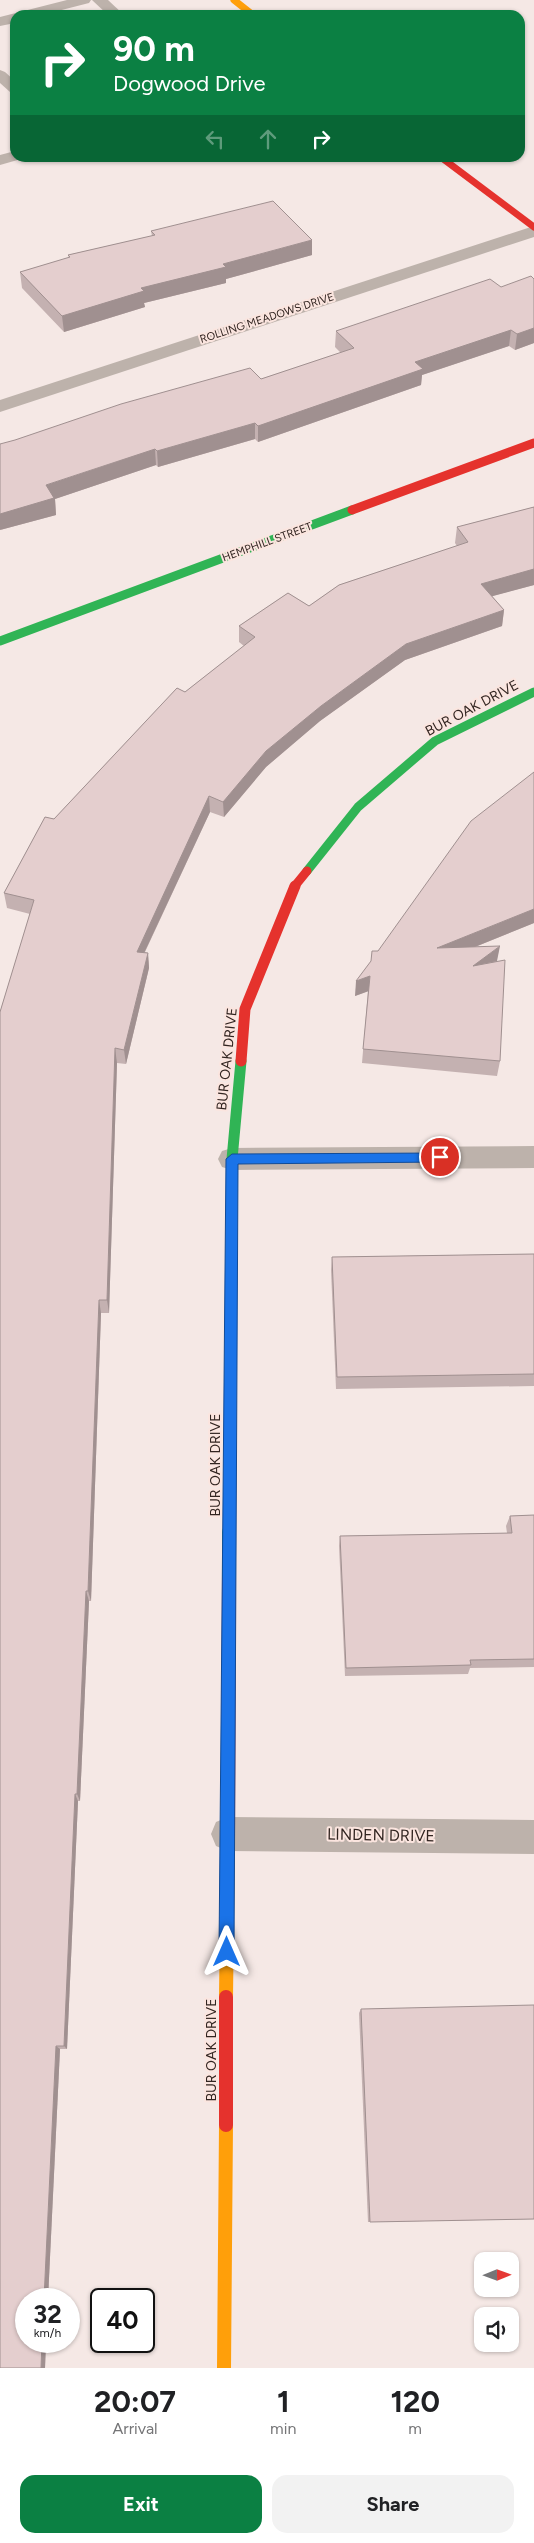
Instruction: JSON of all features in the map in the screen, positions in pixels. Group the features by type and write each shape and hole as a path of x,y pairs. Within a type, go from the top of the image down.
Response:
{"street":[{"path":"36,10 84,0"},
{"path":"99,0 112,10"},
{"path":"234,0 247,10"},
{"path":"0,75 10,84"},
{"path":"447,162 534,229"},
{"name":"ROLLING MEADOWS DRIVE","path":"0,406 534,229"},
{"name":"HEMPHILL STREET","path":"0,640 534,442"},
{"name":"BUR OAK DRIVE","path":"224,2368 232,1159 245,1009 293,888 358,807 435,741 534,692"},
{"path":"232,1159 534,1156"},
{"name":"LINDEN DRIVE","path":"228,1834 534,1836"}],"building":[{"path":"273,201 312,240 223,264 226,267 141,288 144,291 62,316 20,272 70,257 68,255 155,235 151,231"},
{"path":"531,276 534,279 534,328 517,334 511,330 415,362 423,369 258,426 255,423 157,451 155,449 46,485 54,498 0,514 0,444 121,404 250,368 261,379 354,348 336,331 490,279 501,287"},
{"path":"534,507 534,569 481,584 504,610 406,644 321,706 266,751 223,802 209,796 137,952 148,953 124,1050 115,1048 107,1300 99,1300 88,1591 86,1591 77,1794 75,1794 64,2046 56,2046 45,2288 15,2288 15,2353 42,2353 41,2368 0,2368 0,1012 34,900 4,893 45,817 54,819 177,688 185,692 255,637 239,626 288,593 309,606 339,585 468,542 457,527"},
{"path":"534,772 534,909 437,948 500,946 473,966 505,960 500,1061 363,1049 370,976 356,981 371,961 372,951 378,951 471,821"},
{"path":"534,1254 534,1374 337,1377 332,1257"},
{"path":"534,1515 534,1659 470,1660 471,1665 346,1668 340,1536 512,1533 510,1516"},
{"path":"534,2005 534,2219 370,2222 361,2009"}],"traffic: fast":[{"path":"0,641 352,510"},
{"path":"307,871 358,807 435,741 534,692"},
{"path":"229,1580 232,1159 241,1061"}],"traffic: slow":[{"path":"234,0 247,10"},
{"path":"226,1997 228,1835"},
{"path":"224,2368 226,2125"}],"traffic: jam":[{"path":"447,162 534,227"},
{"path":"352,510 534,443"},
{"path":"241,1061 245,1009 293,888 307,871"},
{"path":"228,1835 229,1580"},
{"path":"226,1997 226,2125"}],"route":[{"path":"227,1952 232,1159 440,1157"}]}
